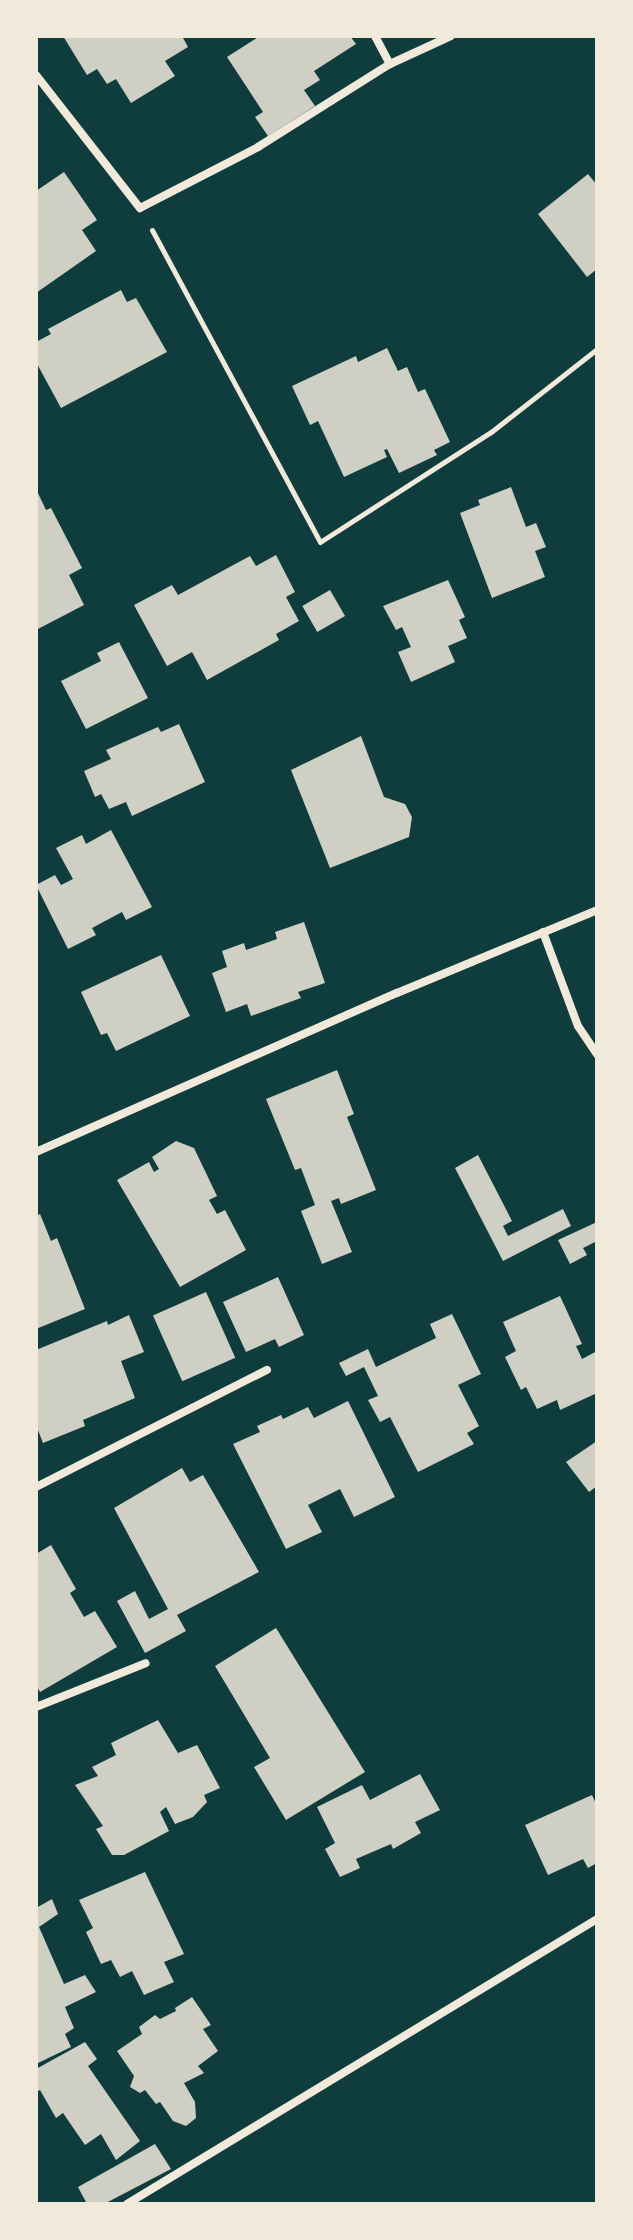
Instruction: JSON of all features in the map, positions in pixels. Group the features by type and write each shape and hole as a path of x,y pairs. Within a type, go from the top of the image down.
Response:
{"street":[{"path":"375,36 390,64"},
{"path":"36,75 140,208 258,147 390,64 451,36"},
{"path":"36,1152 597,910"},
{"path":"543,932 578,1026 597,1054"},
{"path":"36,1487 267,1370"},
{"path":"36,1707 146,1663"},
{"path":"127,2204 597,1919"}],"path":[{"path":"140,208 320,542 491,432 597,349"}],"building":[{"path":"63,36 182,36 188,47 165,61 175,76 131,103 116,79 107,84 97,69 87,75"},
{"path":"260,36 350,36 356,44 314,71 320,80 304,90 315,106 268,136 255,117 263,112 227,57"},
{"path":"64,172 97,220 82,230 96,251 36,293 36,191"},
{"path":"588,174 597,185 597,269 587,277 538,214"},
{"path":"121,290 127,302 136,298 167,352 61,408 36,362 36,342 51,334 48,329"},
{"path":"387,348 398,371 407,367 418,392 425,389 450,442 434,450 437,455 399,473 387,449 384,450 387,457 344,477 318,421 310,425 292,386 356,356 358,362"},
{"path":"511,487 526,527 536,523 546,547 535,551 545,577 492,598 460,513 480,505 478,500"},
{"path":"36,489 46,510 51,508 82,568 69,575 84,605 36,630"},
{"path":"276,555 295,592 286,597 299,621 276,634 279,640 207,680 192,652 167,666 134,605 172,585 178,595 250,556 256,566"},
{"path":"448,580 465,617 459,620 467,638 448,646 455,662 411,682 398,652 411,647 402,627 396,630 383,606"},
{"path":"330,590 345,616 317,632 302,606"},
{"path":"119,642 148,698 86,729 61,681 101,661 97,653"},
{"path":"179,724 205,782 132,816 126,802 109,809 101,794 95,797 84,771 111,759 106,750 158,727 161,732"},
{"path":"361,736 384,797 405,804 412,817 409,837 330,868 291,770"},
{"path":"111,830 152,907 126,920 122,912 92,928 96,935 68,949 36,885 55,875 61,885 73,879 56,848 82,835 86,844"},
{"path":"304,922 325,983 298,992 301,998 251,1016 247,1004 226,1012 212,973 227,967 222,951 244,943 246,950 277,939 275,932"},
{"path":"161,955 190,1016 116,1051 107,1033 101,1035 81,992"},
{"path":"337,1070 354,1114 347,1117 376,1190 341,1204 339,1198 331,1201 352,1252 322,1264 301,1211 315,1205 301,1168 295,1170 266,1099"},
{"path":"176,1141 194,1148 217,1196 209,1200 217,1214 225,1210 246,1250 180,1287 117,1180 149,1162 154,1172 159,1169 152,1157"},
{"path":"478,1155 512,1221 503,1226 508,1236 563,1209 571,1226 503,1261 455,1168"},
{"path":"40,1214 51,1241 57,1238 85,1309 36,1329 36,1216"},
{"path":"597,1222 597,1241 583,1248 587,1255 570,1264 558,1240"},
{"path":"278,1277 304,1335 279,1347 275,1339 246,1352 223,1302"},
{"path":"206,1292 235,1358 182,1381 153,1316"},
{"path":"560,1296 582,1344 576,1346 582,1359 597,1351 597,1393 560,1410 557,1400 537,1409 526,1387 521,1390 505,1357 516,1351 503,1322"},
{"path":"452,1314 481,1374 458,1385 479,1426 467,1433 474,1444 418,1472 390,1417 380,1422 368,1400 378,1396 364,1367 346,1376 339,1363 368,1349 376,1367 436,1338 430,1324"},
{"path":"129,1315 144,1352 121,1361 135,1398 83,1420 85,1426 43,1443 36,1425 36,1350"},
{"path":"348,1401 395,1497 354,1517 340,1489 308,1505 322,1532 286,1549 233,1444 260,1432 257,1426 281,1415 283,1419 308,1407 314,1418"},
{"path":"597,1441 597,1486 589,1492 566,1462"},
{"path":"182,1468 190,1482 203,1475 259,1572 177,1615 186,1631 145,1653 117,1601 135,1591 149,1619 168,1609 114,1508"},
{"path":"51,1545 76,1589 70,1593 84,1617 95,1611 117,1647 40,1692 36,1685 36,1554"},
{"path":"276,1628 365,1772 286,1820 254,1767 270,1758 215,1666"},
{"path":"158,1720 178,1753 197,1745 220,1788 204,1795 207,1802 193,1817 175,1824 166,1807 160,1812 169,1831 124,1855 112,1855 96,1829 103,1826 75,1785 98,1776 92,1767 116,1755 111,1743"},
{"path":"420,1774 440,1810 415,1822 421,1833 393,1849 391,1844 356,1859 360,1868 340,1877 325,1849 335,1843 317,1807 362,1785 370,1800"},
{"path":"592,1795 597,1806 597,1863 588,1868 583,1859 548,1875 525,1825"},
{"path":"145,1872 184,1954 164,1962 174,1982 144,1995 132,1971 120,1977 111,1960 101,1964 86,1932 93,1928 79,1900"},
{"path":"52,1899 58,1914 39,1927 64,1984 85,1975 96,1992 65,2007 74,2028 65,2034 71,2047 36,2064 36,1908"},
{"path":"192,1997 211,2025 203,2029 218,2051 198,2066 204,2073 184,2083 195,2102 196,2118 186,2126 173,2121 160,2102 156,2104 145,2090 140,2093 130,2087 134,2076 117,2051 142,2034 139,2027 155,2015 160,2019 176,2011 175,2008"},
{"path":"85,2042 97,2059 88,2066 140,2141 116,2160 101,2134 85,2145 63,2113 56,2118 40,2090 36,2092 36,2069"},
{"path":"155,2144 171,2169 104,2204 87,2204 78,2187"}]}
